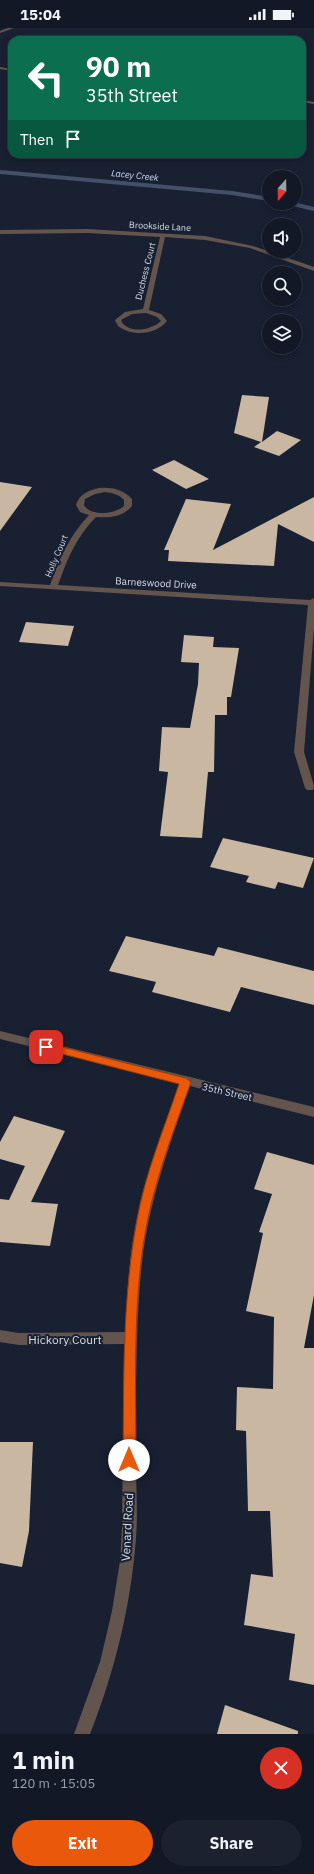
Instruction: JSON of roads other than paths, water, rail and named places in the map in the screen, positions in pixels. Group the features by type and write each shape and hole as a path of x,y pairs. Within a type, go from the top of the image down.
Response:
{"street":[{"path":"0,32 12,28"},
{"name":"Brookside Lane","path":"0,232 80,231 205,238 263,250 314,269"},
{"name":"Duchess Court","path":"146,311 163,236"},
{"name":"Duchess Court","path":"146,311 156,313 162,317 164,321 162,325 152,330 138,331 124,328 118,323 118,320 122,315 131,312 146,311"},
{"path":"111,490 123,494 128,499 129,503 127,507 120,512 110,515 94,514 83,510 80,504 82,498 89,493 111,490"},
{"name":"Holly Court","path":"53,588 72,539 94,514"},
{"name":"Barneswood Drive","path":"0,584 313,602"},
{"path":"310,788 299,752 313,602"},
{"name":"35th Street","path":"0,1035 186,1082 314,1112"},
{"name":"Venard Road","path":"82,1734 106,1664 121,1599 129,1537 130,1338 136,1261 142,1219 154,1171 186,1082"},
{"name":"Hickory Court","path":"0,1336 19,1339 130,1338"}],"waterway":[{"name":"Lacey Creek","path":"0,172 232,193 262,198"},
{"name":"Lacey Creek","path":"302,206 314,209"}]}
